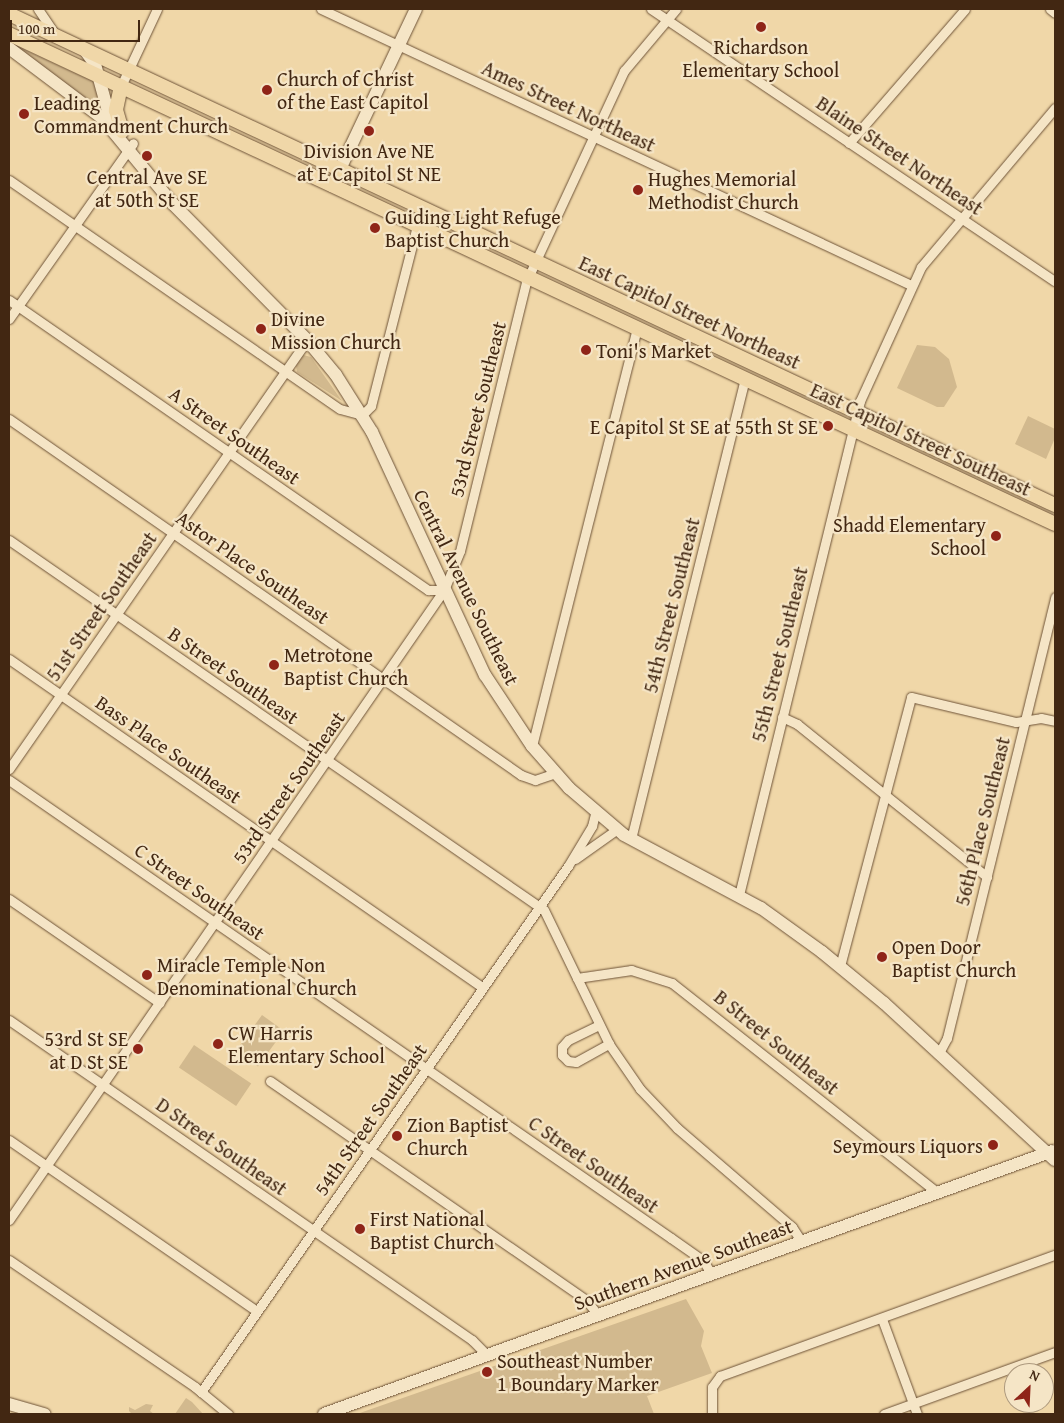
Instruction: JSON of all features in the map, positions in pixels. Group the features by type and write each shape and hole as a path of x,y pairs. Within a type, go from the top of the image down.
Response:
{"main road":[{"path":"332,186 416,9"},
{"name":"East Capitol Street Northeast","path":"15,14 56,37 535,261 855,421 1055,505"},
{"name":"East Capitol Street Southeast","path":"9,34 745,379 855,421 1055,524"},
{"name":"Central Avenue Southeast","path":"9,48 89,106 130,146 173,204 306,340 336,376 362,415 486,675 532,746 555,773 595,814 616,830 631,840 739,895 840,966 1053,1154"},
{"path":"84,49 95,64 100,77 109,115 122,131 130,146"},
{"path":"120,86 116,110 122,131"},
{"name":"Southern Avenue Southeast","path":"324,1414 935,1191 1053,1154"},
{"path":"10,1407 45,1414"}],"street":[{"path":"38,9 56,37"},
{"path":"120,86 157,9"},
{"name":"Ames Street Northeast","path":"321,9 911,285"},
{"name":"Blaine Street Northeast","path":"651,9 849,143 1054,278"},
{"name":"53rd Street Southeast","path":"9,1220 444,590 460,551 528,277 626,69 676,9"},
{"path":"849,143 965,9"},
{"path":"1050,9 1055,13"},
{"name":"55th Street Southeast","path":"739,895 855,421 911,285 930,254 1055,108"},
{"path":"9,320 130,146"},
{"path":"9,180 340,409 362,415 371,406 417,225"},
{"name":"A Street Southeast","path":"9,300 428,590 444,590"},
{"path":"532,746 637,328"},
{"name":"51st Street Southeast","path":"9,769 306,340"},
{"name":"54th Street Southeast","path":"631,840 745,379"},
{"name":"Astor Place Southeast","path":"9,420 524,776 535,780 555,773"},
{"name":"B Street Southeast","path":"9,540 539,906"},
{"name":"56th Place Southeast","path":"939,1053 947,1038 1055,597"},
{"name":"Bass Place Southeast","path":"9,659 482,987"},
{"path":"840,966 911,697 1016,722 1041,718 1055,722"},
{"path":"782,717 797,724 987,877"},
{"name":"C Street Southeast","path":"9,780 702,1260 711,1274"},
{"name":"54th Street Southeast","path":"201,1392 568,866 592,826 595,814"},
{"name":"54th Street Southeast","path":"568,866 616,830"},
{"path":"9,899 160,1003"},
{"path":"539,906 550,918 599,1025 624,1069 659,1111 792,1228 802,1241"},
{"name":"B Street Southeast","path":"577,978 631,970 672,983 935,1191"},
{"name":"D Street Southeast","path":"9,1020 472,1340 486,1355"},
{"path":"599,1025 568,1040 562,1047 562,1055 568,1062 576,1062 609,1044"},
{"path":"270,1081 586,1300 598,1315"},
{"path":"9,1140 257,1311"},
{"path":"712,1414 714,1383 720,1376 1055,1255"},
{"path":"9,1260 201,1392 228,1414"},
{"path":"882,1318 917,1414"},
{"path":"884,1414 1055,1352"}],"shaded area":[{"path":"14,45 97,83 102,106 86,99"},
{"path":"917,345 935,347 949,359 957,387 944,407 937,407 897,388"},
{"path":"303,355 311,357 342,401 297,372 296,366"},
{"path":"1028,416 1055,429 1055,438 1046,459 1015,444"},
{"path":"262,1015 284,1031 258,1066 236,1051"},
{"path":"194,1045 251,1084 236,1106 179,1067"},
{"path":"686,1299 704,1331 701,1346 712,1373 647,1396 654,1414 357,1414"},
{"path":"186,1398 192,1402 203,1414 175,1414"},
{"path":"146,1404 153,1405 150,1411 154,1414 132,1414 129,1411 129,1407 135,1410"}],"place":[{"name":"Richardson Elementary School","path":"761,27"},
{"name":"Church of Christ of the East Capitol","path":"267,90"},
{"name":"Leading Commandment Church","path":"24,114"},
{"name":"Division Ave NE at E Capitol St NE","path":"369,131"},
{"name":"Central Ave SE at 50th St SE","path":"147,156"},
{"name":"Hughes Memorial Methodist Church","path":"638,190"},
{"name":"Guiding Light Refuge Baptist Church","path":"375,228"},
{"name":"Divine Mission Church","path":"261,329"},
{"name":"Toni's Market","path":"586,350"},
{"name":"E Capitol St SE at 55th St SE","path":"828,426"},
{"name":"Shadd Elementary School","path":"996,536"},
{"name":"Metrotone Baptist Church","path":"274,665"},
{"name":"Open Door Baptist Church","path":"882,957"},
{"name":"Miracle Temple Non Denominational Church","path":"147,975"},
{"name":"CW Harris Elementary School","path":"218,1044"},
{"name":"53rd St SE at D St SE","path":"138,1049"},
{"name":"Zion Baptist Church","path":"397,1136"},
{"name":"Seymours Liquors","path":"993,1145"},
{"name":"First National Baptist Church","path":"360,1229"},
{"name":"Southeast Number 1 Boundary Marker","path":"487,1372"}]}
